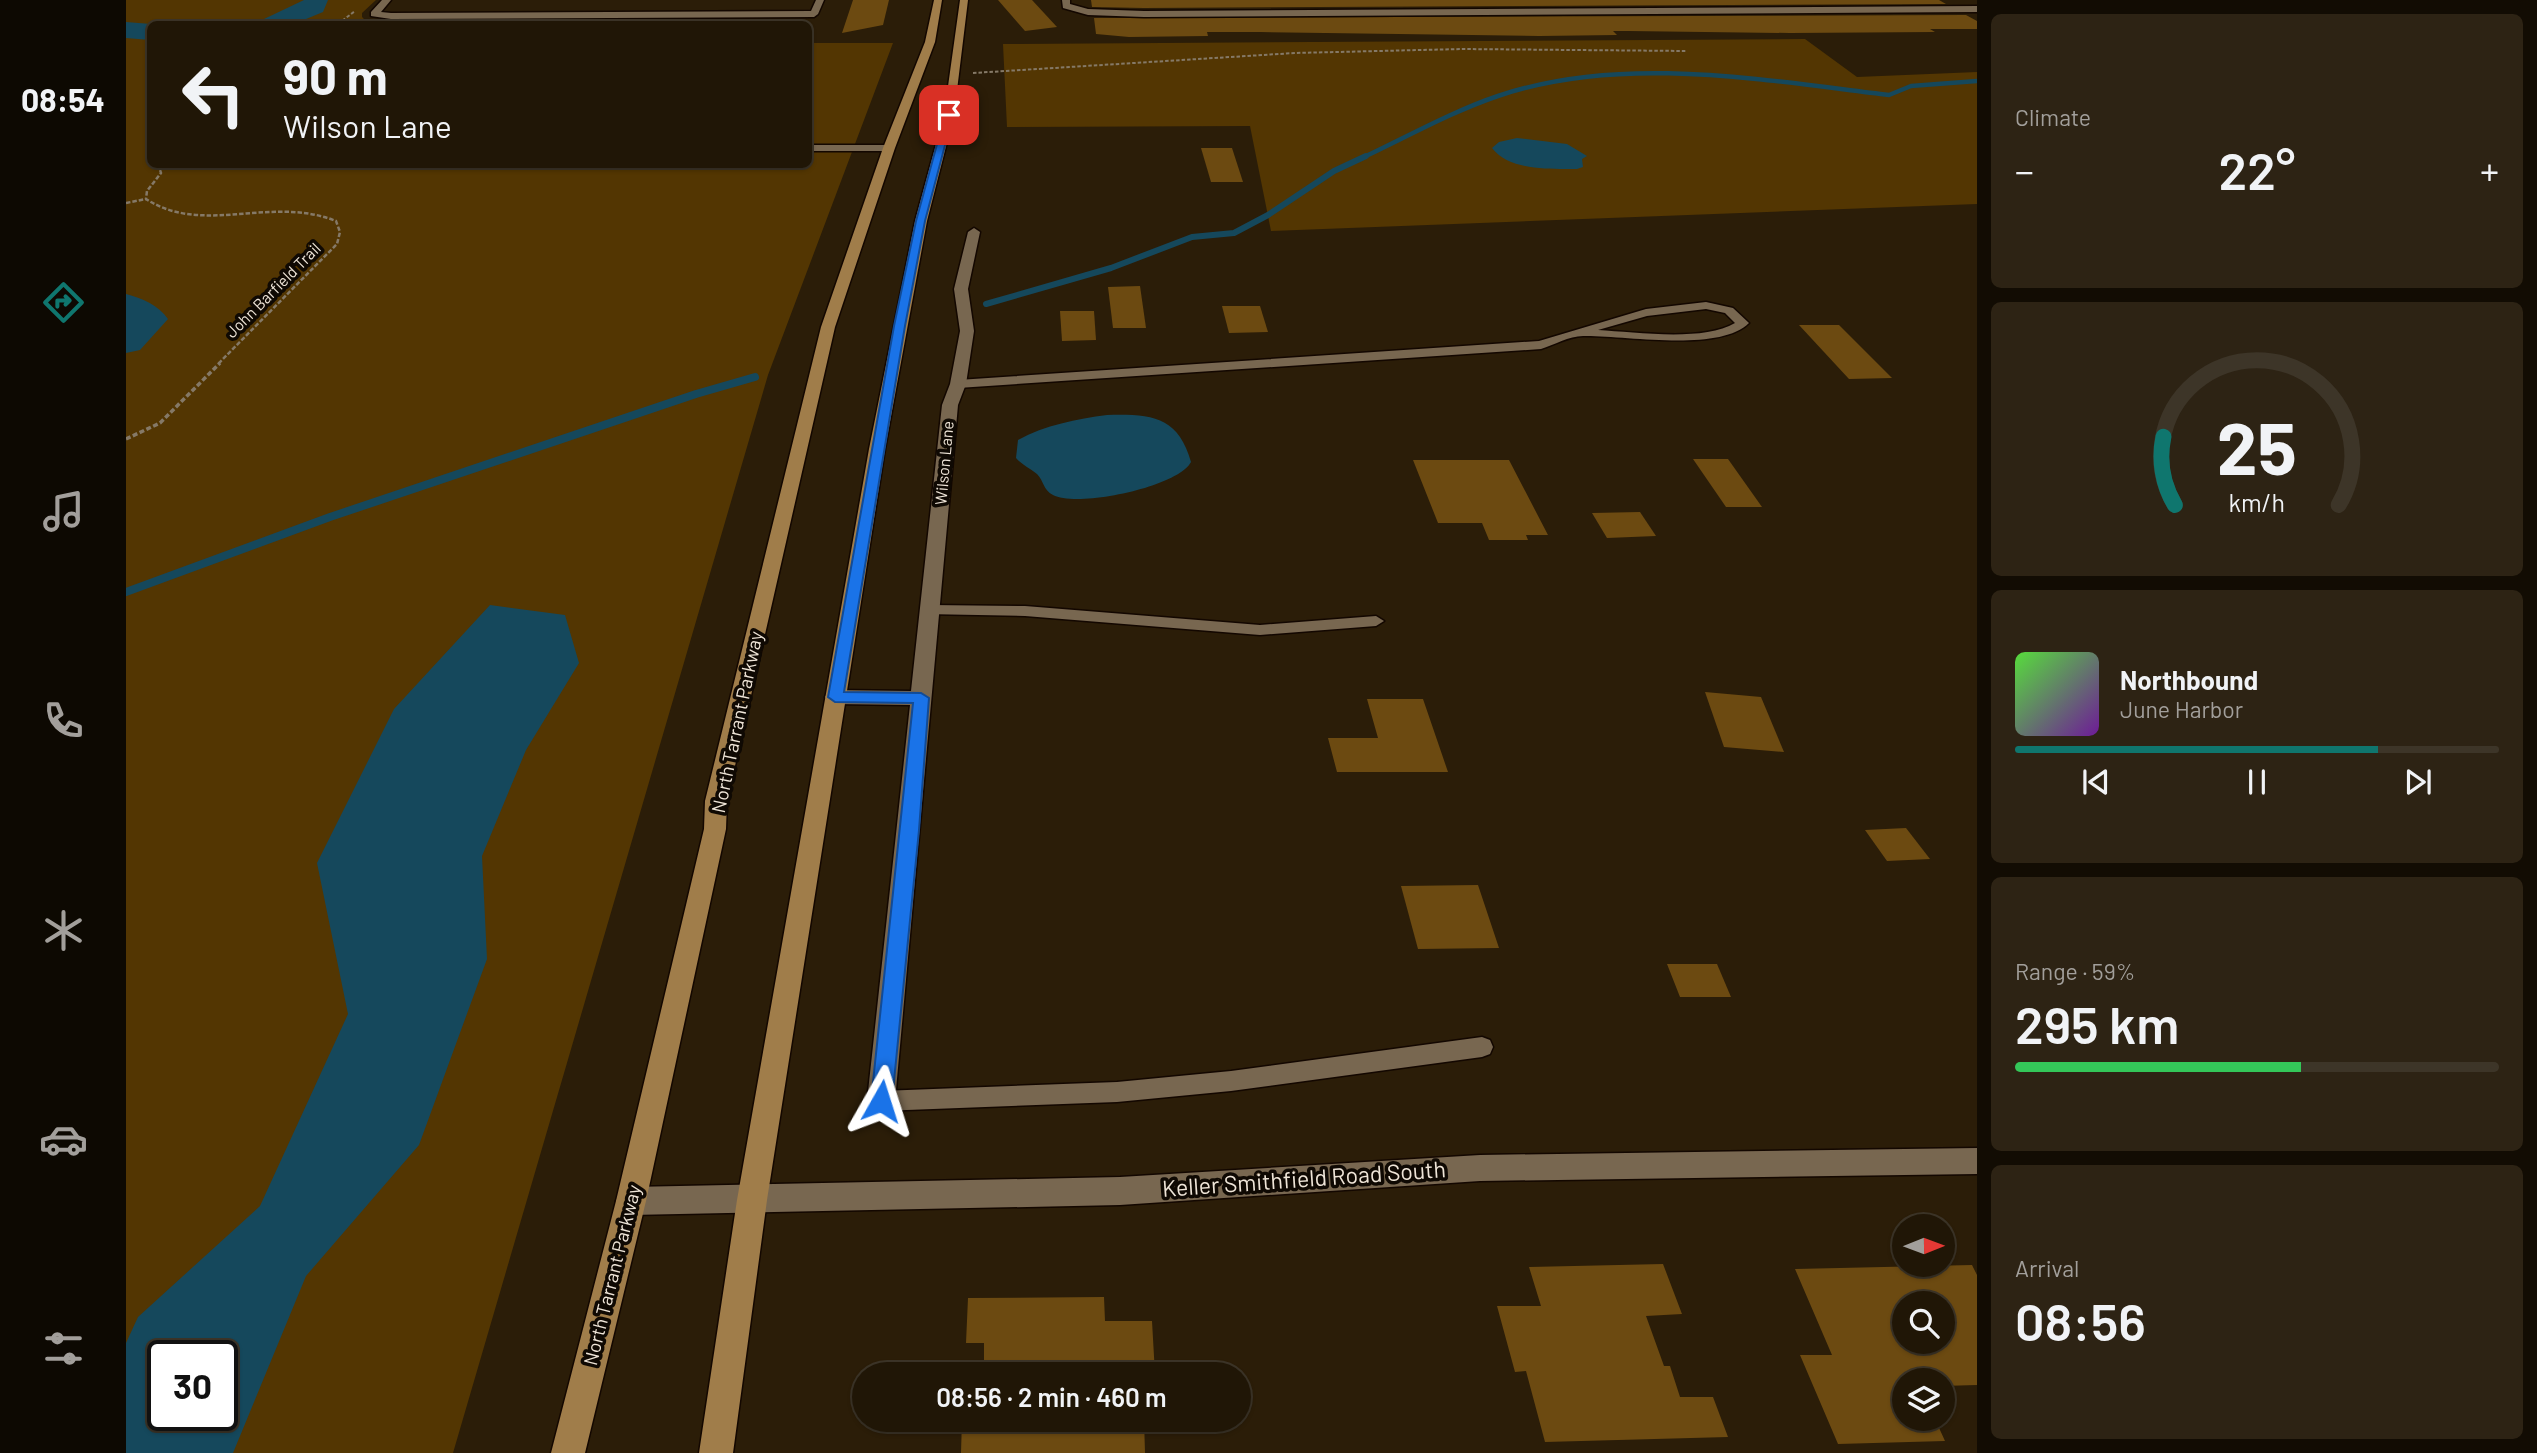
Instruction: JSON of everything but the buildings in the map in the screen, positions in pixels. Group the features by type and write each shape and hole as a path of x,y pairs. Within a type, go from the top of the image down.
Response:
{"main road":[{"name":"North Tarrant Parkway","path":"568,1453 631,1201 715,829 716,802 828,327 889,148 930,42 938,0"},
{"path":"716,1453 752,1200 835,697 920,221 949,115 964,0"}],"street":[{"path":"387,0 374,14 814,14 820,0"},
{"path":"1066,0 1066,6 1079,11 1131,14 1977,9"},
{"path":"1522,0 1534,12"},
{"path":"1702,0 1717,11"},
{"path":"1882,0 1898,9"},
{"name":"Wilson Lane","path":"881,1101 910,830 950,405 958,384 967,331 961,289 974,232"},
{"path":"835,697 921,698"},
{"name":"Keller Smithfield Road South","path":"631,1201 1120,1191 1480,1168 1977,1161"}],"lane":[{"path":"812,148 889,148"},
{"path":"958,384 1541,345 1577,332 1618,318 1674,307 1729,310 1738,315 1743,323 1738,328 1715,335 1577,332"},
{"path":"930,610 1025,611 1260,630 1376,621"},
{"path":"881,1101 1117,1092 1231,1081 1482,1047"}],"path":[{"path":"955,73 1017,72 1237,55 1355,51 1686,51"},
{"path":"126,203 146,199 147,191 161,173 159,168"},
{"name":"John Barfield Trail","path":"126,439 160,423 337,244 340,232 336,221 320,214 300,211 184,214 156,208 146,199"}],"shaded area":[{"path":"126,0 376,0 362,13 363,21 147,21 147,168 812,168 812,43 893,43 768,375 453,1453 126,1453"},
{"path":"1805,39 1857,77 1977,72 1977,204 1271,231 1250,126 1007,127 1003,44"}],"water":[{"path":"1517,138 1567,144 1587,156 1582,159 1583,167 1577,169 1531,167 1509,161 1499,156 1492,148 1499,142"},
{"path":"1107,415 1137,415 1161,421 1179,435 1191,462 1167,480 1148,487 1083,499 1053,495 1047,491 1037,474 1016,458 1018,440 1028,435 1061,423"},
{"path":"490,605 565,615 579,663 526,750 482,856 487,959 419,1145 306,1276 233,1453 126,1453 126,1343 138,1317 260,1206 348,1014 317,863 394,709"}],"waterway":[{"path":"280,21 314,7 316,0"},
{"path":"126,30 147,32"},
{"path":"1362,158 1481,102 1545,83 1593,76 1692,74 1889,95 1911,86 1977,81"},
{"path":"986,304 1111,268 1192,237 1234,233 1268,215 1334,171 1366,156"},
{"path":"126,306 148,319 126,341"},
{"path":"126,592 330,517 696,394 755,377"}],"route":[{"path":"881,1101 921,698 835,697 877,449 920,221 949,115"}]}
